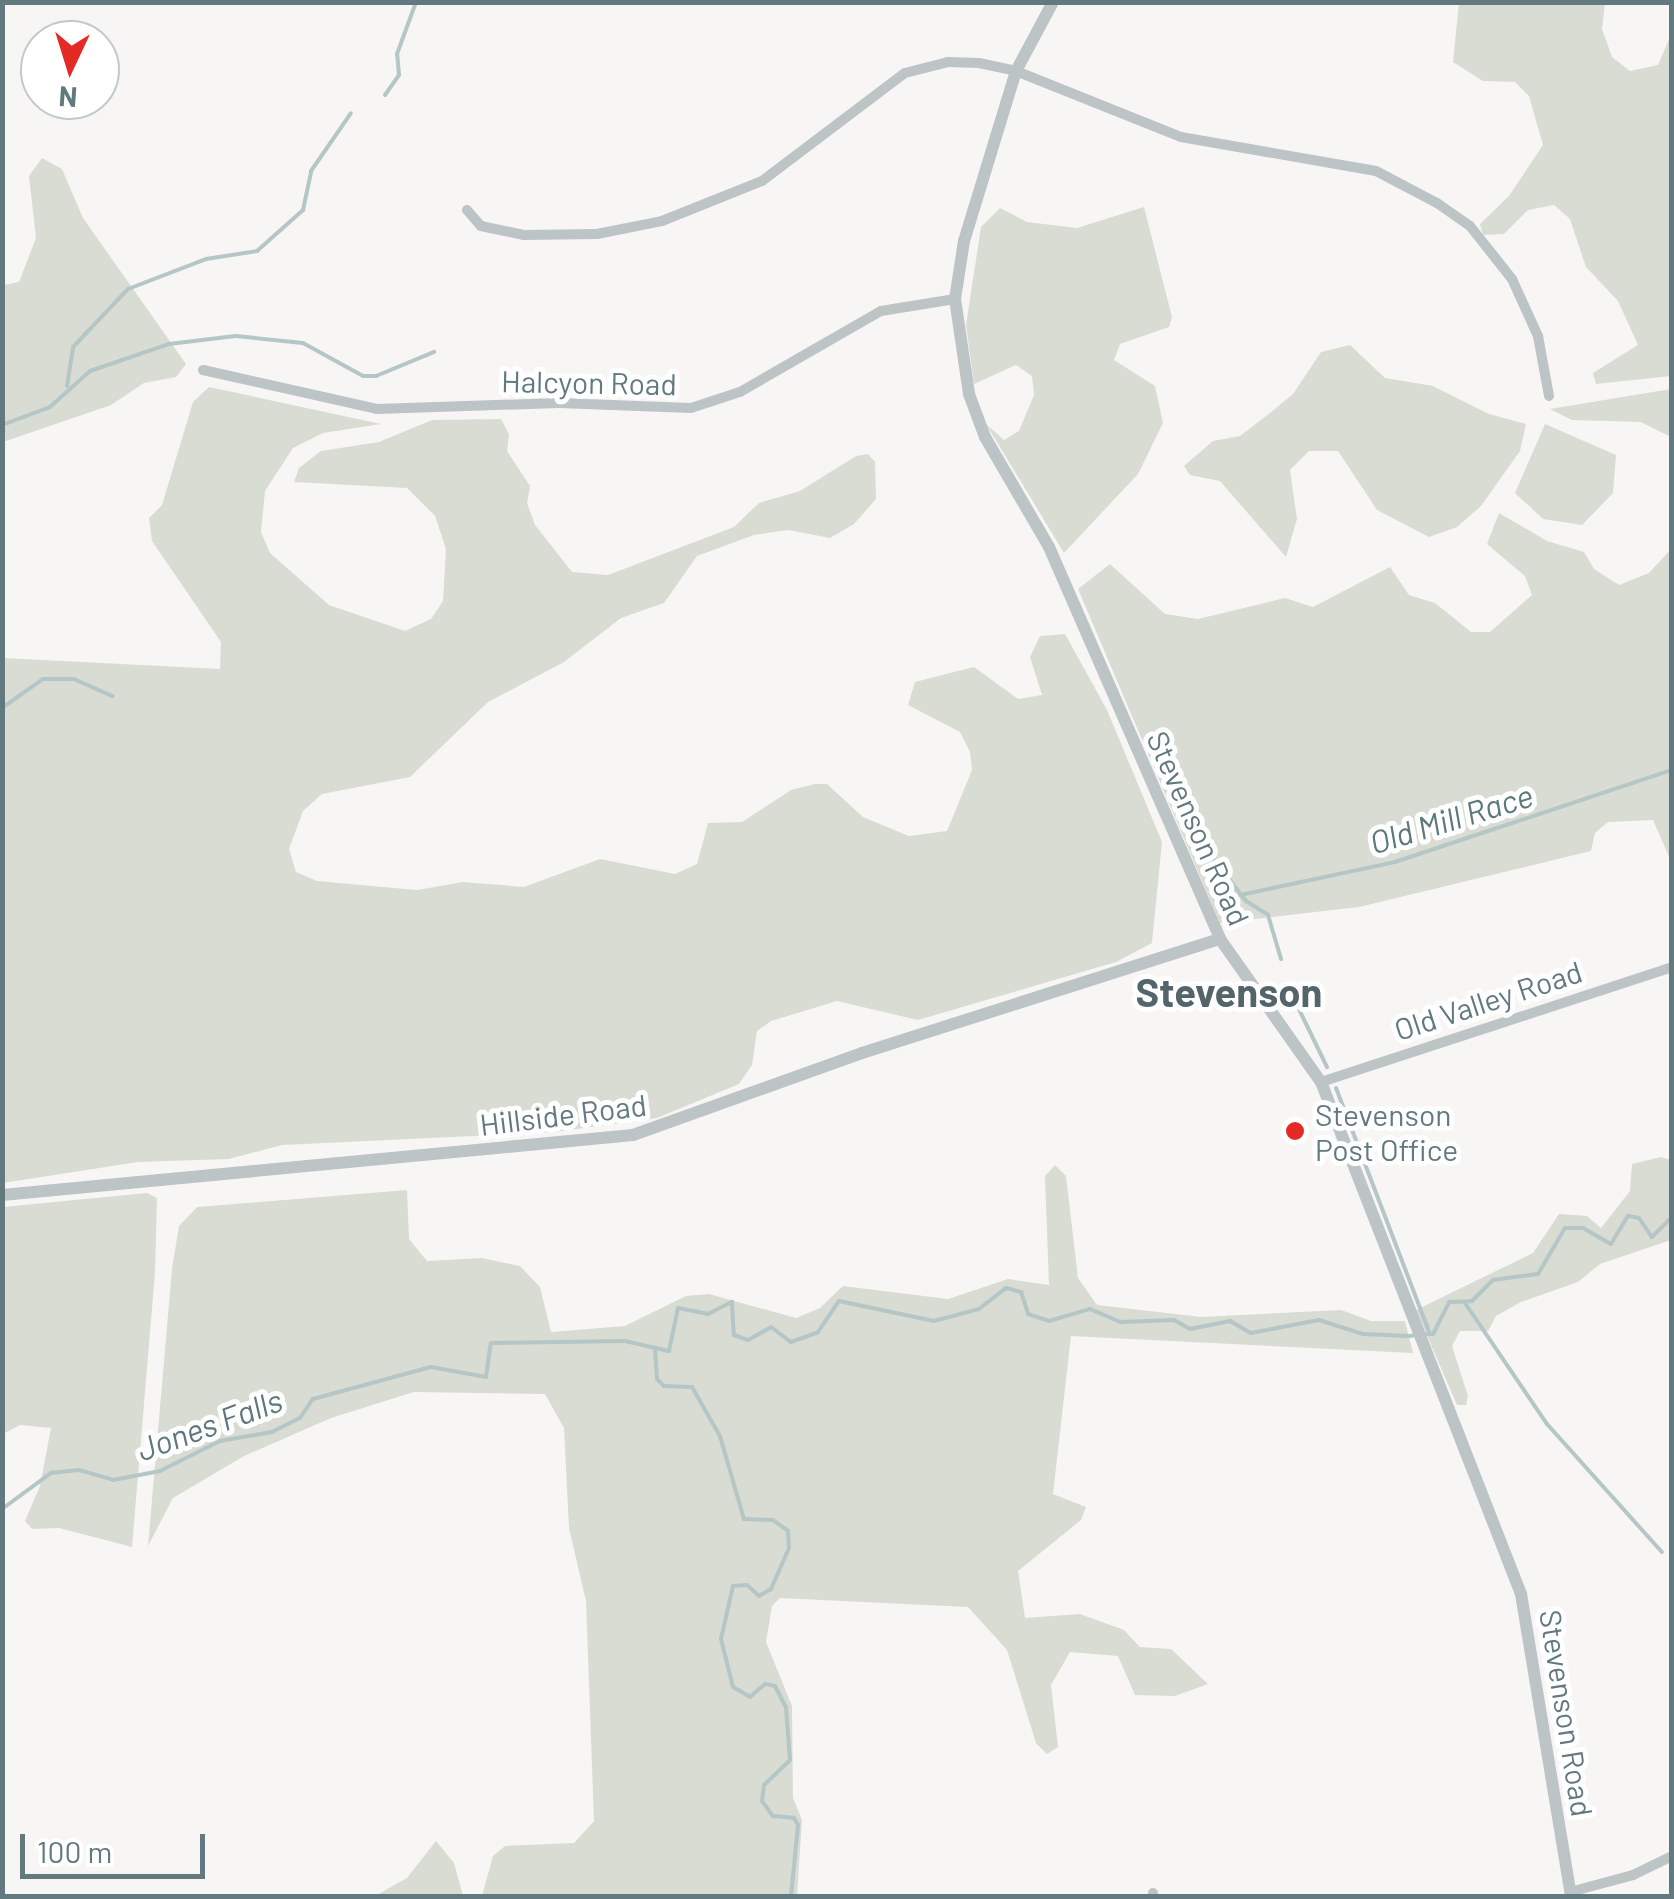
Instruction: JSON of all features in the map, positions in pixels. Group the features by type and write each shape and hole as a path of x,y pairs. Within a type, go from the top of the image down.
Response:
{"street":[{"name":"Stevenson Road","path":"1053,2 1016,71 964,241 955,299 976,418 1053,557 1220,939 1321,1082 1526,1611 1570,1894"},
{"path":"467,210 481,226 524,235 597,234 662,221 762,181 905,73 948,62 1016,71 1153,129 1376,171 1437,202 1470,226 1512,279 1538,336 1548,396"},
{"name":"Halcyon Road","path":"203,370 377,409 559,403 692,408 740,392 863,318 955,299"},
{"name":"Hillside Road","path":"2,1195 633,1135 862,1052 1220,939"},
{"name":"Old Valley Road","path":"1321,1082 1672,967"},
{"path":"1570,1894 1672,1856"}],"shaded area":[{"path":"1459,3 1605,3 1602,29 1612,57 1630,71 1658,65 1671,35 1671,376 1596,384 1593,373 1638,345 1618,301 1586,267 1570,219 1554,205 1528,210 1504,234 1483,235 1480,224 1509,196 1543,145 1529,96 1515,82 1483,81 1453,62"},
{"path":"42,158 62,169 83,218 186,364 176,377 144,383 111,405 3,442 3,285 19,282 36,238 29,176"},
{"path":"1144,207 1172,317 1169,327 1120,344 1114,360 1155,386 1163,423 1138,474 1064,553 986,424 1004,440 1019,431 1034,395 1032,376 1016,365 974,384 966,325 981,227 1000,208 1027,222 1077,228"},
{"path":"1350,345 1385,378 1433,386 1489,414 1526,424 1520,451 1481,506 1457,527 1429,537 1377,510 1338,451 1309,451 1290,470 1297,519 1286,557 1220,481 1190,475 1184,466 1213,441 1240,436 1293,394 1321,352"},
{"path":"209,387 381,424 323,433 293,448 265,491 261,532 270,553 329,605 405,631 431,619 443,601 446,549 435,516 407,488 294,482 299,468 321,451 379,442 432,420 501,419 509,434 507,451 530,486 527,503 535,525 572,572 608,575 734,527 759,503 800,491 856,456 868,454 875,462 876,499 854,524 830,538 788,530 754,535 697,556 664,603 621,618 564,662 488,702 410,777 322,794 303,811 289,849 296,872 317,881 417,890 463,882 524,887 600,859 675,874 697,864 708,823 742,822 791,790 815,784 827,784 863,817 909,836 947,831 972,770 970,752 960,732 908,705 915,682 974,667 1018,699 1042,695 1030,657 1040,636 1065,634 1107,710 1162,842 1152,943 1116,962 918,1020 837,1001 771,1021 757,1031 752,1065 739,1084 657,1118 555,1132 282,1145 229,1159 138,1162 3,1183 3,658 220,669 221,642 152,541 149,518 162,505 193,402"},
{"path":"1671,389 1671,437 1641,422 1572,420 1550,409"},
{"path":"1545,424 1616,455 1613,493 1582,525 1543,519 1515,493"},
{"path":"1499,513 1547,541 1584,552 1594,569 1619,585 1649,573 1671,549 1671,861 1653,820 1608,822 1595,833 1591,851 1359,907 1220,923 1078,589 1110,564 1165,614 1198,619 1285,598 1313,607 1390,567 1409,595 1435,603 1471,632 1490,632 1532,595 1525,576 1487,544"},
{"path":"1661,1157 1671,1160 1671,1240 1600,1264 1578,1282 1521,1302 1496,1316 1488,1331 1460,1331 1452,1346 1468,1396 1466,1405 1457,1405 1416,1310 1533,1253 1559,1214 1587,1216 1601,1228 1630,1191 1632,1164"},
{"path":"1055,1165 1066,1176 1078,1278 1097,1305 1201,1317 1341,1310 1371,1321 1405,1321 1413,1353 1071,1336 1053,1494 1086,1507 1081,1520 1018,1571 1025,1618 1080,1614 1124,1630 1140,1647 1171,1649 1208,1684 1175,1696 1135,1695 1118,1656 1070,1652 1051,1685 1058,1747 1047,1754 1036,1743 1007,1650 968,1607 780,1598 772,1606 766,1642 792,1706 793,1798 802,1820 797,1896 482,1896 493,1856 505,1846 574,1843 594,1821 586,1601 569,1528 564,1428 545,1394 414,1392 331,1418 244,1456 173,1498 148,1546 172,1269 179,1226 197,1207 407,1190 409,1239 427,1261 482,1258 520,1266 540,1287 551,1332 625,1326 686,1296 709,1294 796,1318 820,1308 843,1286 948,1299 1008,1279 1049,1285 1045,1176"},
{"path":"147,1193 157,1198 155,1273 132,1547 59,1528 32,1529 25,1521 40,1486 51,1428 20,1425 3,1434 3,1207"},
{"path":"436,1841 454,1863 463,1896 375,1896 407,1878"}],"waterway":[{"path":"385,95 399,75 397,54 416,2"},
{"path":"67,386 73,347 128,289 206,259 257,251 303,210 311,171 351,113"},
{"path":"2,425 50,407 90,371 169,344 236,336 303,343 363,376 376,376 434,352"},
{"path":"2,708 43,679 74,679 112,696"},
{"name":"Old Mill Race","path":"1240,895 1395,862 1672,770"},
{"name":"Old Mill Race","path":"1195,836 1246,901 1268,915 1281,959"},
{"path":"1293,997 1327,1067"},
{"path":"1336,1088 1430,1334"},
{"name":"Jones Falls","path":"2,1509 51,1473 79,1470 113,1480 160,1471 220,1441 272,1432 300,1418 313,1399 431,1367 486,1377 491,1343 625,1341 669,1351 678,1308 708,1314 732,1302 734,1335 748,1340 771,1327 791,1342 818,1332 839,1301 934,1321 979,1309 1006,1288 1021,1292 1028,1314 1049,1321 1090,1309 1121,1322 1174,1320 1190,1329 1230,1321 1251,1333 1319,1320 1363,1334 1433,1334 1449,1302 1472,1301 1493,1280 1538,1274 1565,1228 1583,1228 1611,1244 1628,1216 1639,1218 1652,1237 1672,1217"},
{"path":"1465,1303 1547,1424 1662,1552"},
{"path":"655,1349 657,1379 664,1386 692,1387 720,1436 744,1519 773,1520 788,1531 789,1548 771,1589 759,1596 747,1585 733,1586 721,1639 733,1687 750,1697 765,1684 775,1686 786,1708 790,1760 764,1785 762,1801 773,1816 794,1818 798,1825 791,1896"}],"place":[{"name":"Stevenson Post Office","path":"1295,1131"}],"district":[{"name":"Stevenson","path":"1229,991"}]}
